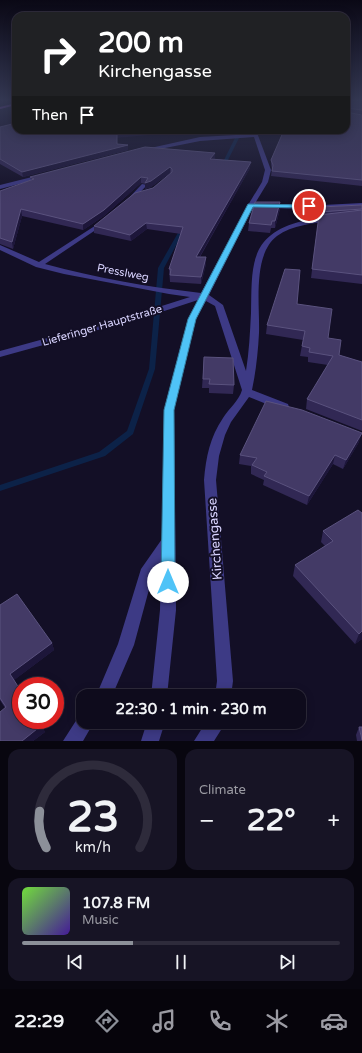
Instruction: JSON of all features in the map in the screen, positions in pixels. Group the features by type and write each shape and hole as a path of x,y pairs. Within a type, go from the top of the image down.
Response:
{"street":[{"path":"130,153 200,139 237,135"},
{"path":"160,689 168,610 169,410 192,319 250,205 265,182 268,170 252,135"},
{"path":"0,187 48,175"},
{"path":"124,205 135,196 144,185"},
{"path":"135,196 147,194"},
{"path":"250,205 362,205"},
{"path":"39,265 108,218"},
{"name":"Kirchengasse","path":"224,689 226,681 210,480 213,448 226,421 247,392 255,323 254,279 258,262 268,241 280,232 291,227 312,222 340,218"},
{"name":"Presslweg","path":"0,247 39,265 64,272 151,289 204,296"},
{"path":"204,296 219,305 247,392 295,412"},
{"name":"Lieferinger Hauptstraße","path":"0,354 149,313 204,296"},
{"path":"107,689 126,645 148,569 168,541"},
{"path":"72,741 80,729"},
{"path":"150,741 154,729"},
{"path":"203,741 212,729"}],"building":[{"path":"0,135 117,135 117,144 128,145 22,172 0,159"},
{"path":"282,135 362,135 362,180 272,171 273,165 271,160"},
{"path":"145,147 215,153 210,159 251,162 196,257 206,257 201,277 170,275 171,269 169,269 183,227 146,223 130,235 94,226 135,193 153,188 172,172 170,167 151,181 145,183 148,178 141,177 104,210 83,224 21,209 12,242 0,238 0,191 34,179 30,177"},
{"path":"255,202 280,202 275,221 272,221 271,225 249,223"},
{"path":"362,205 362,209 319,212 320,207"},
{"path":"362,210 362,275 312,269 319,215"},
{"path":"285,269 300,270 297,304 332,309 328,338 341,340 339,355 362,362 362,420 307,399 333,356 309,352 310,348 302,346 305,331 267,325"},
{"path":"204,357 233,358 234,385 209,384 210,379 203,379"},
{"path":"266,401 302,410 362,433 346,460 335,455 309,496 264,476 267,472 252,465 257,458 240,455"},
{"path":"358,510 362,513 362,631 359,634 295,565 333,541 323,531"},
{"path":"17,594 52,643 10,674 12,677 12,729 37,729 22,741 0,741 0,712 6,707 0,698 0,605"},
{"path":"359,727 362,727 362,740"}],"waterway":[{"path":"222,168 237,135"},
{"path":"0,488 102,454 130,432 152,369 161,268 185,225"}],"route":[{"path":"168,582 169,410 192,319 250,205 309,206"}]}
